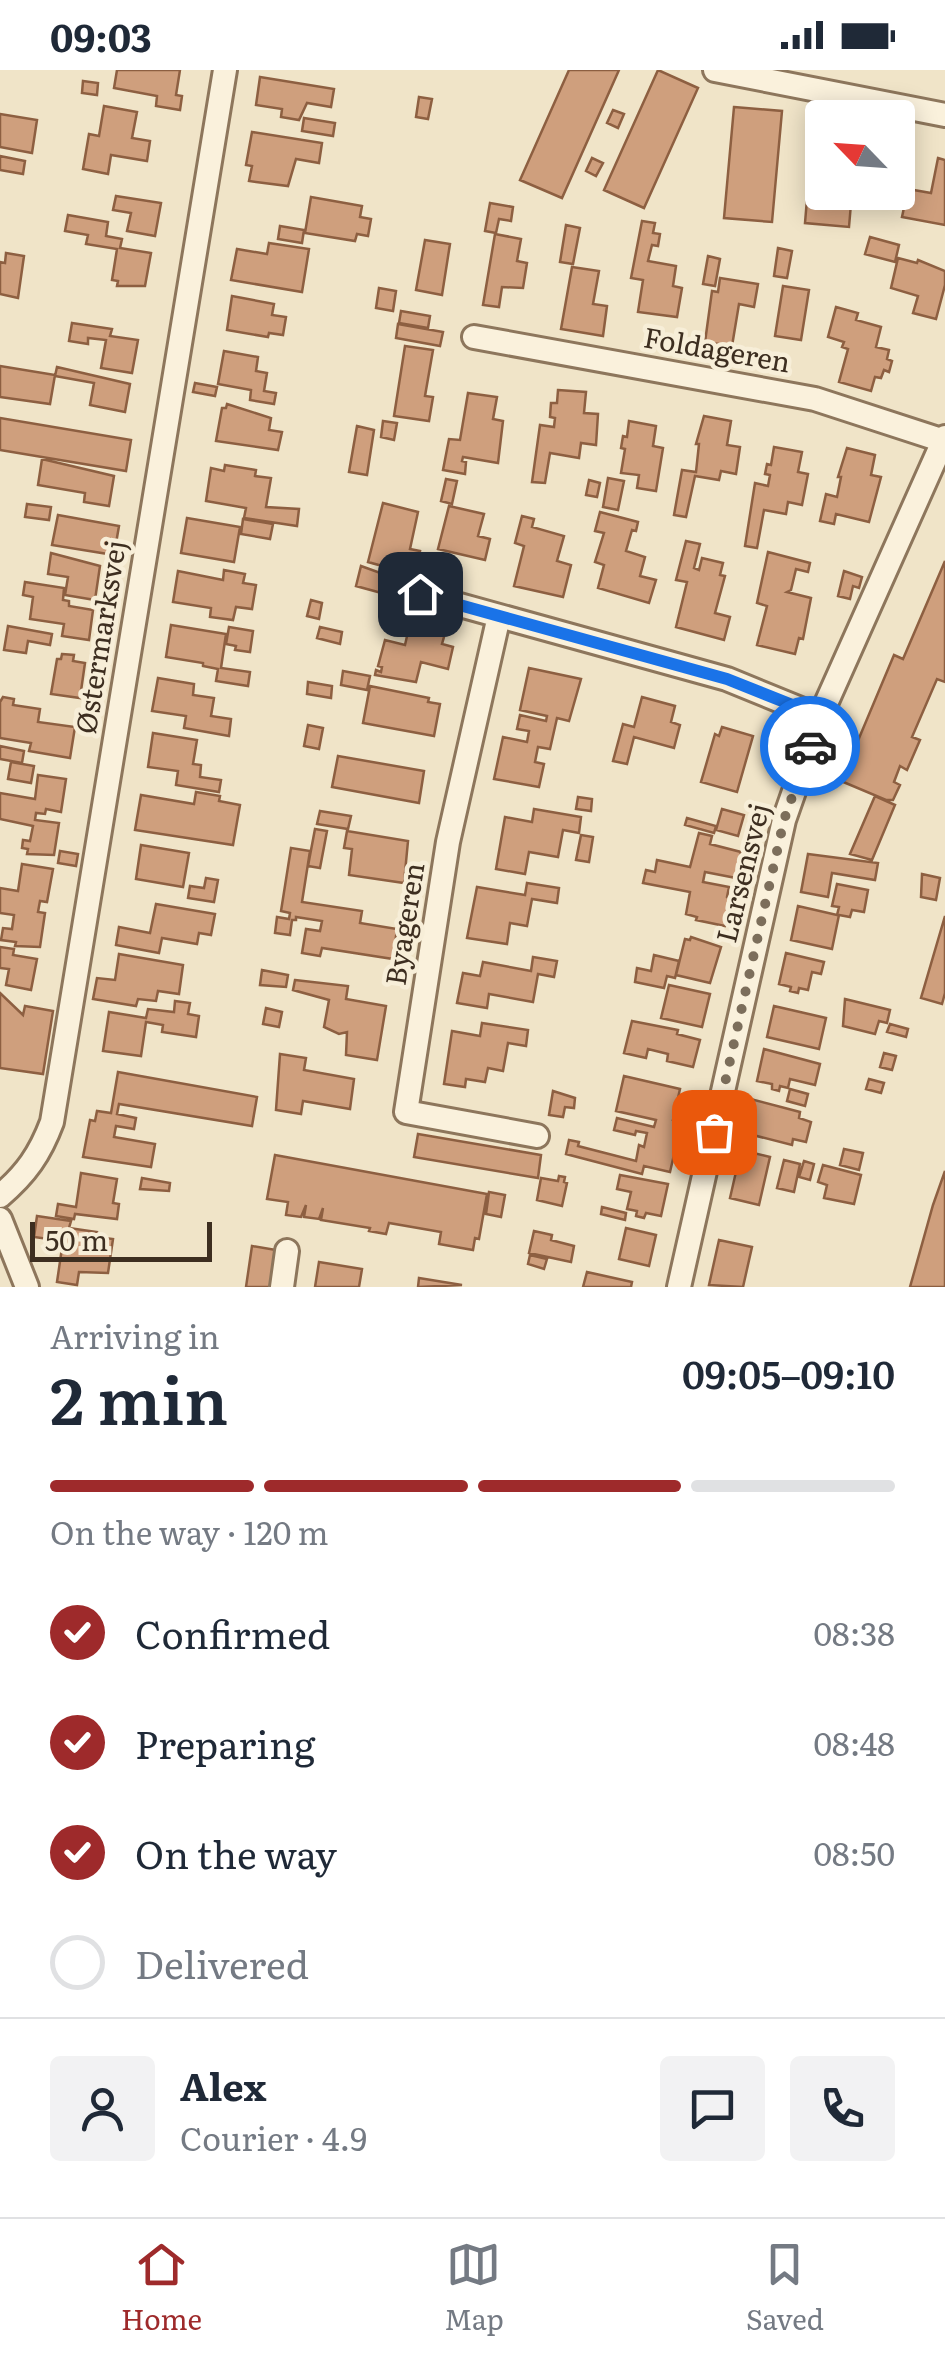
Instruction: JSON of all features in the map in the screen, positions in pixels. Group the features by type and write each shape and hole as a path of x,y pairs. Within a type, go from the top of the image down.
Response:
{"street":[{"name":"Østermarksvej","path":"0,1196 24,1176 42,1150 52,1122 225,70"},
{"path":"715,70 945,116"},
{"name":"Foldageren","path":"474,337 815,399 944,439"},
{"name":"Larsensvej","path":"679,1287 784,820 820,716 944,439"},
{"path":"420,594 727,679 820,716"},
{"name":"Byageren","path":"499,616 448,842 406,1112 537,1136"},
{"path":"0,1219 27,1287"},
{"path":"282,1287 287,1251"}],"building":[{"path":"117,70 180,70 176,95 182,96 180,110 156,106 157,96 114,88"},
{"path":"569,70 619,70 562,198 520,180"},
{"path":"658,70 698,88 644,208 604,190"},
{"path":"260,77 334,89 331,107 307,103 299,120 281,117 282,109 256,105"},
{"path":"83,81 98,83 97,95 82,93"},
{"path":"419,97 432,99 428,119 416,117"},
{"path":"104,106 137,112 132,138 150,141 147,161 111,155 108,174 83,169 89,134 99,136"},
{"path":"734,107 782,111 772,222 724,218"},
{"path":"613,110 624,114 618,128 607,123"},
{"path":"0,114 37,120 32,153 0,147"},
{"path":"304,118 335,123 333,136 302,131"},
{"path":"252,132 322,143 319,163 296,159 288,186 249,181 252,166 246,165"},
{"path":"0,156 25,161 23,174 0,170"},
{"path":"592,158 603,163 596,176 586,171"},
{"path":"938,158 945,160 945,225 902,217 904,210 915,210 915,190 931,193"},
{"path":"116,196 161,203 155,236 127,231 131,213 113,210"},
{"path":"311,197 362,206 360,217 371,219 368,236 357,234 355,241 305,233"},
{"path":"490,203 513,207 511,221 499,219 496,233 485,231"},
{"path":"806,210 850,210 849,227 805,223"},
{"path":"68,215 108,222 106,236 122,239 120,248 151,253 145,286 117,286 118,281 112,280 117,249 86,244 88,235 65,231"},
{"path":"642,221 655,223 653,233 660,234 658,246 652,245 648,261 676,266 673,286 682,288 677,317 638,312 643,280 631,278"},
{"path":"566,225 580,228 573,264 560,262"},
{"path":"280,226 304,230 302,243 278,239"},
{"path":"495,234 521,239 517,261 527,263 523,288 502,287 499,307 483,305"},
{"path":"870,237 899,245 895,262 865,254"},
{"path":"425,240 450,244 442,295 416,290"},
{"path":"269,243 309,249 302,292 231,280 237,249 267,254"},
{"path":"778,248 792,251 787,278 774,276"},
{"path":"6,253 24,256 18,298 0,294 0,262 5,263"},
{"path":"708,256 720,259 715,286 703,284"},
{"path":"898,258 917,263 918,260 945,271 936,319 913,313 918,296 891,288"},
{"path":"572,267 599,271 593,304 607,306 603,336 561,329"},
{"path":"720,278 758,284 754,307 739,304 732,346 705,342 712,291 718,292"},
{"path":"783,286 809,290 801,340 775,336"},
{"path":"379,288 396,291 393,311 376,308"},
{"path":"232,296 274,304 272,315 286,317 283,335 269,333 268,337 227,330"},
{"path":"836,307 858,313 856,320 881,327 876,347 889,350 887,359 892,361 889,372 884,370 881,378 875,377 871,391 839,382 848,349 842,347 844,342 828,337"},
{"path":"401,311 430,316 428,328 399,323"},
{"path":"72,323 112,329 110,336 138,340 132,373 101,368 106,340 88,338 88,344 69,341"},
{"path":"398,324 443,332 440,346 396,338"},
{"path":"405,346 433,350 425,396 433,397 429,421 394,416"},
{"path":"224,351 258,357 256,371 267,373 264,391 276,393 274,404 250,400 251,390 218,384"},
{"path":"0,366 55,375 50,404 0,397"},
{"path":"57,367 130,384 125,412 90,405 94,383 55,376"},
{"path":"195,383 217,387 215,396 193,392"},
{"path":"558,390 586,392 584,413 598,414 596,445 581,443 579,458 550,453 545,483 532,482 540,425 554,427 551,403 557,403"},
{"path":"468,393 497,397 493,419 503,421 498,463 463,457 465,474 443,470 449,439 460,440"},
{"path":"227,404 271,418 269,430 282,432 278,450 216,441 222,408"},
{"path":"704,416 731,421 727,445 740,447 736,474 721,471 719,480 695,476 686,517 674,515 682,470 696,472 696,444"},
{"path":"0,418 131,440 126,471 0,450"},
{"path":"383,421 397,423 394,440 381,437"},
{"path":"629,421 656,426 653,446 663,448 656,491 637,488 639,475 621,473 625,449 621,448"},
{"path":"357,426 374,430 367,475 349,472"},
{"path":"774,447 802,452 798,472 808,474 802,505 788,502 786,514 764,510 757,548 745,546 755,483 768,486 770,475 765,474"},
{"path":"847,448 875,455 871,475 881,477 869,522 836,514 834,524 820,521 826,494 837,497 838,477"},
{"path":"42,459 114,476 109,506 84,502 85,493 38,485"},
{"path":"225,465 256,470 255,476 271,478 266,507 299,509 297,526 244,518 246,508 206,501 211,468 224,471"},
{"path":"608,478 624,481 618,510 603,507"},
{"path":"446,479 457,481 452,504 441,501"},
{"path":"589,480 600,483 597,497 586,495"},
{"path":"383,503 418,512 410,549 420,551 415,575 368,562"},
{"path":"27,504 51,507 49,520 25,517"},
{"path":"449,506 484,514 478,536 490,539 485,560 438,549"},
{"path":"600,512 638,522 626,551 645,557 640,576 656,580 649,603 598,588 604,565 595,562 604,533 595,531"},
{"path":"58,515 119,526 114,555 52,545"},
{"path":"522,516 534,519 532,527 564,536 557,561 571,565 563,597 514,586 524,546 515,543"},
{"path":"187,518 240,527 234,562 181,553"},
{"path":"243,519 273,524 270,539 241,534"},
{"path":"686,541 700,544 694,568 699,570 702,558 723,563 720,575 725,576 715,613 730,617 724,640 676,627 687,582 676,580"},
{"path":"768,552 810,563 808,572 796,569 787,592 811,598 803,639 799,638 795,654 757,645 767,606 757,603"},
{"path":"51,553 100,566 95,600 65,595 68,577 48,574"},
{"path":"945,561 945,682 937,679 912,737 920,740 907,770 900,766 894,782 900,785 893,800 886,800 841,781 894,655 903,659"},
{"path":"361,566 400,580 396,597 356,586"},
{"path":"224,570 245,574 243,583 256,585 252,609 236,607 233,620 210,617 211,608 173,602 178,571 223,580"},
{"path":"844,571 862,577 859,588 853,586 850,599 838,596"},
{"path":"25,582 64,588 63,600 69,601 69,606 93,610 89,640 62,636 64,624 30,619 33,597 23,595"},
{"path":"311,600 322,603 319,619 307,616"},
{"path":"412,614 448,623 442,644 453,647 448,669 421,662 416,682 375,675 376,670 381,672 382,667 378,666 385,640 405,645"},
{"path":"171,625 226,634 221,668 250,672 248,686 216,681 218,669 203,663 166,657"},
{"path":"8,626 52,634 50,645 28,641 26,653 4,650"},
{"path":"229,627 253,631 250,652 226,644"},
{"path":"320,627 342,632 340,644 317,638"},
{"path":"62,654 74,655 73,661 85,663 80,698 51,694 57,659"},
{"path":"529,668 581,679 569,721 557,718 550,749 538,747 535,762 544,764 539,787 494,779 503,737 527,742 529,731 517,729 520,715 546,721 547,716 520,710"},
{"path":"343,671 370,676 367,690 341,685"},
{"path":"158,678 194,684 193,695 214,698 211,716 231,719 229,736 184,728 186,716 152,711"},
{"path":"308,682 332,686 331,698 307,694"},
{"path":"370,686 429,698 428,702 440,704 434,736 363,723"},
{"path":"3,697 14,699 13,705 40,709 38,722 75,727 70,758 29,751 31,743 0,738"},
{"path":"642,697 675,706 671,722 680,725 674,748 634,737 627,764 613,761 623,724 634,727"},
{"path":"308,725 323,728 319,749 304,746"},
{"path":"722,727 753,736 737,792 701,782 715,734 719,736"},
{"path":"153,733 197,740 193,764 201,765 200,777 221,780 219,792 176,785 178,771 148,767"},
{"path":"0,746 24,751 22,763 0,759"},
{"path":"338,756 424,771 419,803 332,787"},
{"path":"11,762 34,766 31,783 8,779"},
{"path":"38,775 66,779 61,812 46,809 45,814 36,813 35,820 59,823 54,855 27,854 28,849 22,848 23,840 30,841 33,826 0,819 0,793 35,799"},
{"path":"196,792 240,805 233,845 135,830 141,795 194,804"},
{"path":"875,796 895,805 872,860 850,854"},
{"path":"578,797 592,799 591,811 576,809"},
{"path":"534,809 581,817 579,833 563,830 558,857 529,852 525,874 496,869 505,817 532,822"},
{"path":"722,809 744,815 738,836 716,830"},
{"path":"320,811 351,816 348,829 317,824"},
{"path":"687,818 716,826 714,833 685,825"},
{"path":"315,829 327,831 320,868 308,866"},
{"path":"347,831 408,841 404,883 349,875 352,849 344,848"},
{"path":"699,833 712,836 710,844 741,852 736,878 705,872 703,882 729,887 727,897 733,903 725,926 686,914 690,892 643,883 646,870 655,872 657,860 690,867"},
{"path":"581,835 593,837 589,862 576,860"},
{"path":"141,845 189,853 183,887 136,879"},
{"path":"291,848 310,851 302,902 362,911 360,923 397,929 393,959 322,948 320,956 302,953 306,929 320,931 322,921 296,917 290,935 275,933 277,917 289,919 290,913 281,911"},
{"path":"60,851 78,854 76,866 58,863"},
{"path":"808,854 878,863 875,880 832,873 828,897 801,892"},
{"path":"22,864 53,869 47,902 40,901 38,912 45,913 40,947 15,946 16,942 1,940 3,928 12,929 14,915 0,913 0,888 18,891"},
{"path":"922,874 940,878 936,900 921,897"},
{"path":"206,878 218,880 214,902 188,898 190,886 204,888"},
{"path":"527,883 559,888 557,903 532,899 527,926 510,923 507,944 467,938 477,887 525,895"},
{"path":"837,884 868,890 864,912 852,910 850,917 839,915 832,949 791,940 798,906 837,915 839,907 832,906"},
{"path":"156,904 215,914 211,935 199,933 197,944 162,938 159,953 116,945 119,927 150,933"},
{"path":"945,916 945,993 942,1004 921,998"},
{"path":"691,937 721,947 710,983 676,975 685,939"},
{"path":"0,947 14,949 13,955 37,959 31,990 6,985 9,969 0,968"},
{"path":"786,953 824,962 821,974 812,972 808,990 799,988 798,993 779,984"},
{"path":"119,954 183,965 179,994 158,991 156,1001 138,999 136,1006 93,999 97,978 115,980"},
{"path":"654,955 679,961 675,978 667,976 664,988 635,982 637,968 651,971"},
{"path":"533,957 557,961 554,977 538,974 533,1002 489,994 487,1008 457,1003 463,973 480,976 483,962 531,971"},
{"path":"262,970 288,975 286,987 260,985"},
{"path":"295,980 348,986 346,999 386,1006 377,1060 346,1055 347,1032 339,1034 324,1027 329,1000 293,990"},
{"path":"669,985 710,994 702,1027 661,1018"},
{"path":"0,993 23,1015 25,1006 53,1011 43,1074 0,1068"},
{"path":"845,999 890,1010 887,1023 879,1021 875,1034 843,1026"},
{"path":"175,1001 190,1003 188,1014 199,1016 196,1037 162,1032 163,1025 146,1022 141,1056 103,1051 109,1012 146,1018 148,1009 174,1012"},
{"path":"774,1006 826,1018 819,1049 767,1037"},
{"path":"266,1008 282,1012 279,1027 263,1024"},
{"path":"632,1021 678,1030 677,1034 700,1040 693,1067 667,1061 668,1054 648,1049 646,1058 624,1053"},
{"path":"482,1023 528,1030 526,1046 508,1043 503,1071 488,1068 485,1082 466,1079 465,1087 444,1084 452,1031 480,1036"},
{"path":"890,1024 908,1029 906,1037 887,1032"},
{"path":"764,1049 820,1064 815,1085 790,1079 788,1088 780,1086 779,1091 772,1089 772,1084 757,1081"},
{"path":"884,1053 896,1056 892,1070 880,1067"},
{"path":"280,1054 306,1058 304,1070 354,1079 350,1109 303,1101 301,1114 276,1110"},
{"path":"118,1072 257,1097 252,1126 119,1104 117,1114 136,1118 134,1129 116,1126 114,1137 155,1144 151,1167 83,1157 90,1120 95,1121 97,1111 111,1113"},
{"path":"624,1076 680,1089 673,1120 677,1121 675,1132 679,1133 670,1172 644,1166 642,1174 566,1154 569,1140 579,1142 578,1146 636,1161 639,1145 644,1147 647,1133 636,1131 635,1135 614,1130 617,1118 654,1127 656,1120 616,1111"},
{"path":"869,1079 884,1083 881,1093 866,1089"},
{"path":"790,1089 808,1094 805,1106 787,1101"},
{"path":"553,1091 575,1098 574,1108 565,1107 563,1117 549,1115"},
{"path":"739,1096 800,1112 799,1118 811,1122 806,1142 793,1139 792,1145 749,1134 753,1121 734,1116"},
{"path":"418,1134 541,1155 538,1178 414,1157"},
{"path":"844,1149 863,1153 859,1170 840,1165"},
{"path":"741,1150 770,1157 759,1205 730,1198"},
{"path":"275,1155 487,1194 479,1239 475,1238 473,1250 439,1244 441,1232 389,1223 386,1234 369,1231 370,1228 321,1220 323,1208 319,1219 304,1217 306,1205 301,1217 286,1215 288,1202 267,1199"},
{"path":"784,1160 800,1164 794,1192 777,1188"},
{"path":"804,1161 814,1164 810,1180 799,1177"},
{"path":"823,1165 861,1175 854,1204 824,1198 827,1185 818,1182"},
{"path":"945,1171 945,1287 910,1287 933,1205"},
{"path":"81,1173 117,1179 113,1203 119,1204 117,1219 56,1216 58,1204 76,1207"},
{"path":"620,1175 668,1184 661,1216 646,1213 644,1218 627,1209 631,1192 617,1189"},
{"path":"559,1176 565,1177 567,1183 562,1206 537,1200 541,1178 558,1181"},
{"path":"142,1178 170,1183 169,1191 140,1189"},
{"path":"489,1192 505,1195 501,1217 486,1214"},
{"path":"602,1207 626,1213 625,1220 601,1214"},
{"path":"37,1216 71,1221 69,1228 113,1239 108,1273 79,1272 77,1285 57,1282 63,1241 34,1237"},
{"path":"626,1228 656,1235 649,1266 619,1259"},
{"path":"534,1231 574,1246 571,1262 529,1253"},
{"path":"719,1240 752,1247 743,1287 709,1285"},
{"path":"252,1246 276,1250 270,1287 246,1287"},
{"path":"530,1255 547,1259 544,1269 528,1264"},
{"path":"319,1262 362,1269 359,1287 315,1287"},
{"path":"587,1272 632,1282 631,1287 583,1287"},
{"path":"419,1278 462,1285 418,1287"}],"way so far":[{"path":"714,1132 784,820 810,746"}],"route":[{"path":"420,594 727,679 820,716 810,746"}]}
